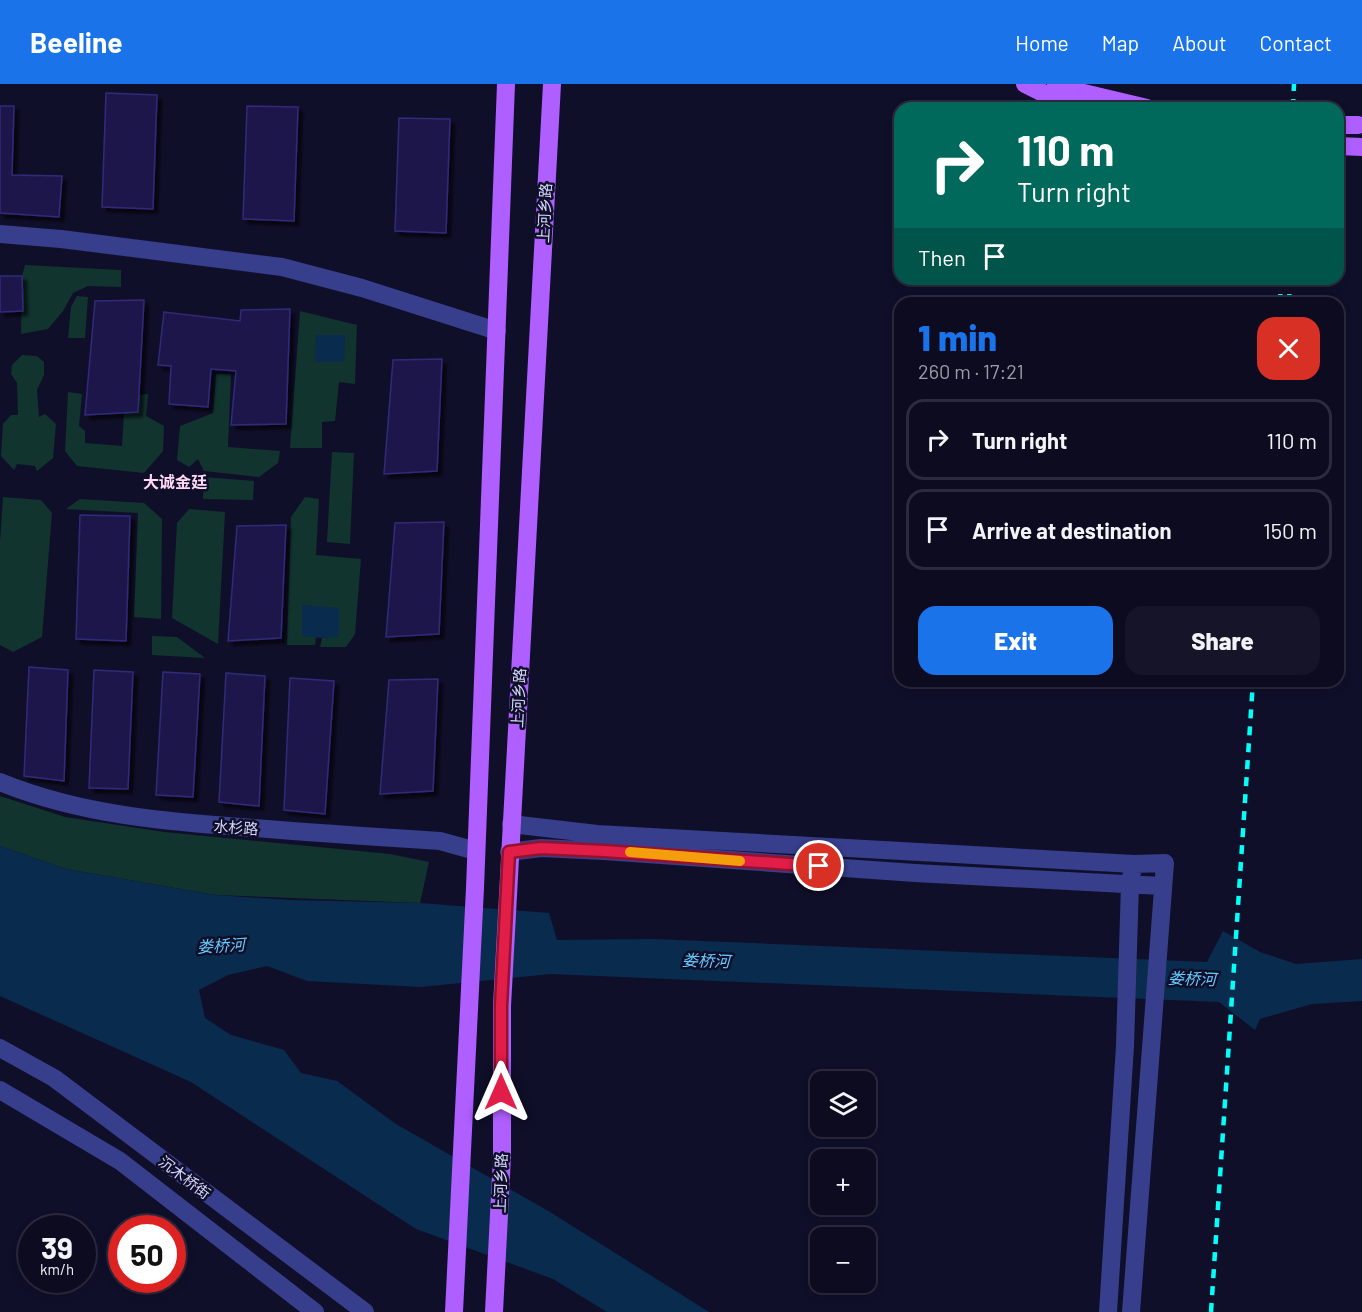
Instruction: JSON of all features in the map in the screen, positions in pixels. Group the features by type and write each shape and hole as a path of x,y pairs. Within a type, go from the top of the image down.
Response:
{"main road":[{"path":"454,1312 475,888 506,84"},
{"name":"上河乡路","path":"494,1312 501,1156 501,1006 552,84"},
{"path":"1025,84 1061,102"},
{"path":"1056,84 1067,89 1122,102"},
{"path":"1344,125 1358,125"},
{"path":"1344,146 1362,147"}],"street":[{"path":"0,234 61,239 282,267 362,288 497,331"},
{"name":"水杉路","path":"0,782 27,793 117,816 440,842 476,852"},
{"path":"511,824 597,834 1134,864 1165,863 1131,1312"},
{"path":"509,852 541,848 604,851 915,873 1162,886"},
{"path":"1108,1312 1125,1046 1130,884 1134,864"},
{"name":"沉木桥街","path":"0,1048 54,1078 365,1312"},
{"name":"沉木桥街","path":"0,1090 120,1161 315,1312"}],"green space":[{"path":"25,265 121,270 121,287 88,286 73,293 63,311 48,329 21,334 22,276"},
{"path":"77,296 88,297 85,338 68,338 71,307"},
{"path":"300,311 357,325 355,384 339,382 335,421 322,422 322,448 290,448"},
{"path":"22,355 37,356 44,362 44,375 37,390 39,417 45,414 56,424 53,458 37,471 35,466 17,464 14,470 1,456 3,424 11,415 18,415 17,383 11,374 12,365"},
{"path":"216,374 231,374 228,447 280,451 278,463 259,477 204,471 198,459 189,467 177,460 180,426 213,413"},
{"path":"68,392 82,394 79,426 85,431 85,443 122,446 124,413 138,412 139,395 148,394 146,416 164,426 163,451 144,473 77,466 65,451"},
{"path":"332,452 354,453 350,544 327,542"},
{"path":"204,477 254,481 253,500 203,499"},
{"path":"3,497 41,500 52,513 42,637 13,652 0,645 0,542"},
{"path":"305,497 319,499 316,555 361,559 355,634 346,647 320,647 322,638 339,636 303,605 302,635 316,637 315,645 287,645 291,517"},
{"path":"80,499 144,503 162,519 161,619 134,617 138,513 66,509"},
{"path":"189,509 225,512 218,644 172,618 177,523"},
{"path":"152,636 177,637 205,658 152,655"},
{"path":"0,796 65,817 164,832 390,854 429,862 420,903 215,895 66,869 0,846"}],"water":[{"path":"316,335 345,335 344,362 315,362"},
{"path":"302,605 339,608 339,637 302,636"},
{"name":"娄桥河","path":"0,846 66,869 215,895 290,900 420,903 549,913 557,940 654,939 1207,962 1223,931 1260,952 1296,964 1362,959 1362,1001 1312,1004 1260,1019 1255,1030 1219,1002 551,974 421,987 307,981 267,966 228,975 199,990 205,1018 231,1035 284,1050 301,1073 337,1081 396,1124 550,1212 709,1312 607,1312 553,1279 416,1229 191,1082 0,996"}],"building":[{"path":"106,93 157,95 153,209 102,207"},
{"path":"0,106 14,106 12,175 62,176 59,217 0,213"},
{"path":"247,106 298,107 294,221 243,219"},
{"path":"399,118 450,119 446,233 395,231"},
{"path":"0,276 22,276 23,311 0,312"},
{"path":"144,300 138,412 85,415 95,301"},
{"path":"290,309 286,424 231,425 236,371 211,369 208,407 169,404 171,366 158,365 164,312 240,321 241,310"},
{"path":"442,359 437,471 384,474 393,360"},
{"path":"80,515 130,516 126,641 76,639"},
{"path":"444,522 439,634 386,637 395,523"},
{"path":"286,525 281,638 228,641 237,526"},
{"path":"29,667 68,670 64,781 24,776"},
{"path":"94,670 133,672 128,789 89,788"},
{"path":"163,672 200,674 193,797 156,795"},
{"path":"226,673 265,676 259,806 219,802"},
{"path":"290,678 334,681 325,814 284,810"},
{"path":"438,679 433,791 380,794 389,680"}],"railway":[{"path":"1293,102 1294,84"},
{"path":"1280,297 1281,285"},
{"path":"1289,297 1290,285"},
{"path":"1211,1312 1253,687"}],"slow traffic":[{"path":"630,852 740,861"}],"district":[{"name":"大诚金廷","path":"175,481"}],"route":[{"path":"501,1092 501,1006 509,852 541,848 819,866"}]}
